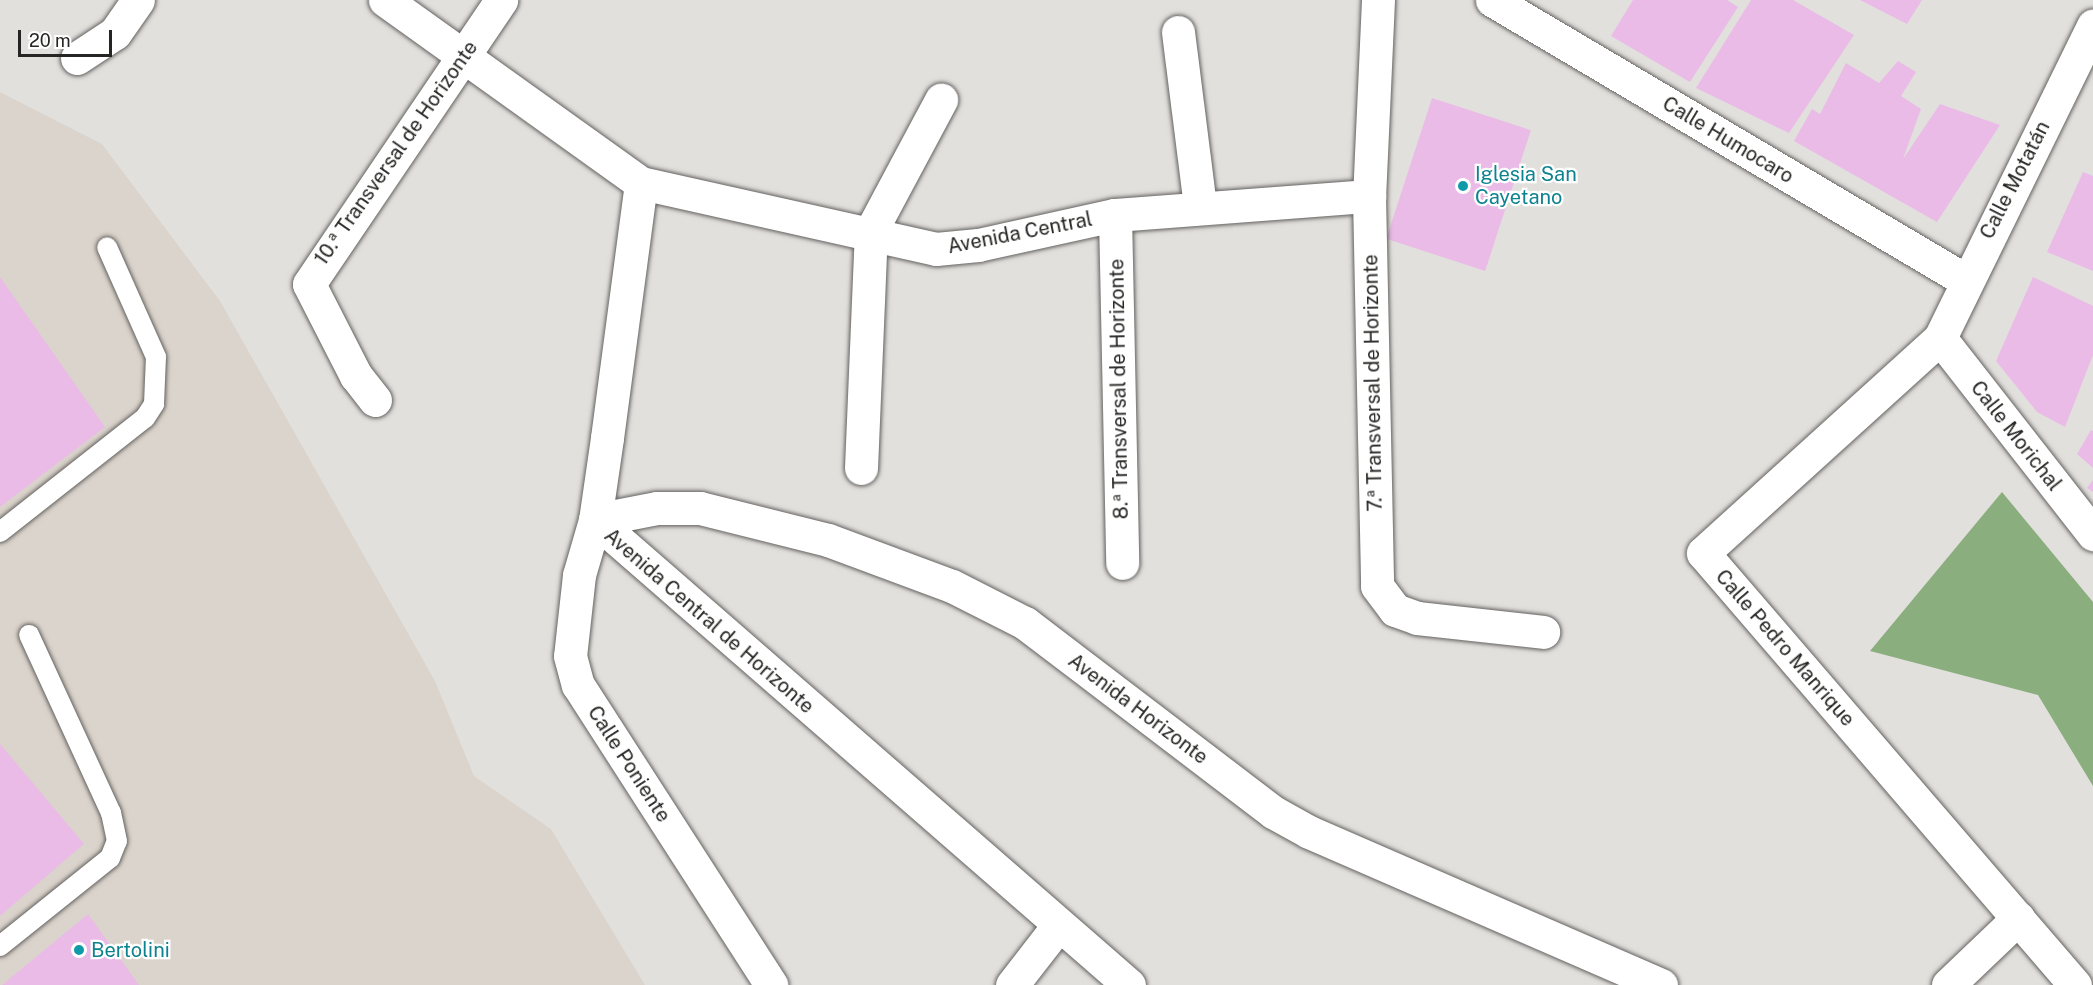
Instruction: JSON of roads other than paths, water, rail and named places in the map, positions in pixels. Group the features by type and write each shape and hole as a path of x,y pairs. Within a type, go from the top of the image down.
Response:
{"street":[{"path":"77,58 115,33 138,0"},
{"path":"385,0 464,54 641,183"},
{"name":"10.ª Transversal de Horizonte","path":"375,400 356,376 309,284 501,0"},
{"name":"7.ª Transversal de Horizonte","path":"1378,0 1369,196 1377,586 1395,610 1417,618 1543,632"},
{"name":"Calle Humocaro","path":"1491,0 1965,280"},
{"name":"Calle Motatán","path":"1940,338 1965,280 2093,25"},
{"path":"1178,32 1200,206"},
{"path":"861,468 871,231 940,100"},
{"name":"Avenida Central","path":"641,183 871,231 936,249 978,245 1115,215 1200,206 1369,196"},
{"name":"Avenida Central de Horizonte","path":"641,183 595,520 1057,927 1129,985"},
{"name":"8.ª Transversal de Horizonte","path":"1115,215 1122,562"},
{"name":"Calle Morichal","path":"1940,338 2093,534"},
{"name":"Calle Pedro Manrique","path":"1940,338 1703,553 2075,985"},
{"name":"Avenida Horizonte","path":"595,520 657,508 700,508 828,540 952,586 1025,623 1273,812 1309,832 1660,985"},
{"name":"Calle Poniente","path":"595,520 571,620 570,656 578,685 771,985"},
{"path":"1947,985 2018,918"},
{"path":"1012,985 1057,927"}],"lane":[{"path":"0,531 145,418 154,404 156,357 107,247"},
{"path":"0,946 110,858 117,841 111,813 29,635"}],"place":[{"name":"Iglesia San Cayetano","path":"1463,186"},
{"name":"Bertolini","path":"79,950"}]}
